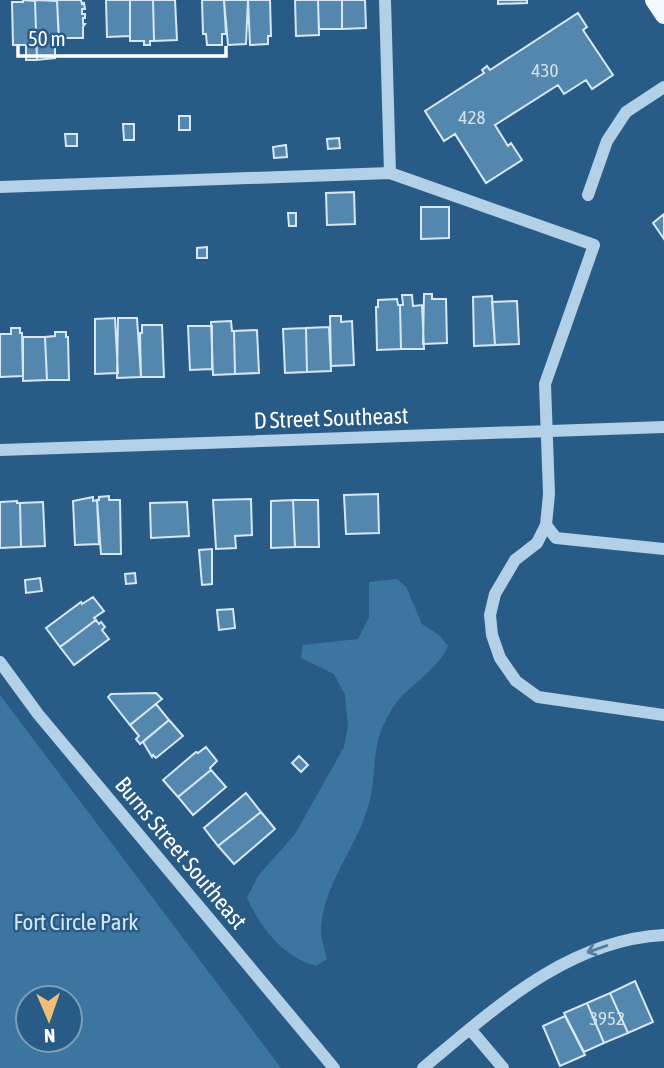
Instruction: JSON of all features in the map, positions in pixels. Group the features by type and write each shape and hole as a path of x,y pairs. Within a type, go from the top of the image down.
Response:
{"main road":[{"path":"654,0 664,15"}],"street":[{"path":"385,0 390,173"},
{"path":"588,195 607,141 626,112 664,87"},
{"path":"0,187 390,173 594,245 545,384 549,494 546,525 537,543 515,560 495,594 490,615 492,635 500,657 516,681 538,697 664,715"},
{"name":"D Street Southeast","path":"0,450 664,427"},
{"path":"546,525 556,538 664,549"},
{"name":"Burns Street Southeast","path":"0,662 38,714 334,1068"},
{"path":"423,1068 533,981 575,957 606,946 664,935"},
{"path":"470,1029 503,1068"}],"green space":[{"path":"397,579 406,587 422,624 439,635 448,646 436,664 398,701 385,723 377,747 371,794 363,823 333,884 323,916 321,933 327,959 316,966 293,955 274,940 247,898 258,876 295,834 344,747 348,726 345,695 334,674 301,658 303,645 358,639 369,617 369,582"},
{"name":"Fort Circle Park","path":"0,695 281,1068 0,1068"}],"building":[{"path":"37,0 57,1 59,44 55,44 55,58 37,60"},
{"path":"57,0 81,0 85,9 82,9 82,14 85,14 83,38 59,38"},
{"path":"106,0 130,0 130,36 107,37"},
{"path":"130,0 153,0 154,41 150,41 150,45 144,45 144,41 130,41"},
{"path":"153,0 175,0 177,40 154,41"},
{"path":"202,0 224,0 226,34 222,34 222,45 207,45 206,34 203,34"},
{"path":"224,0 248,0 246,44 228,45"},
{"path":"248,0 270,0 271,36 268,36 268,44 250,45"},
{"path":"295,0 318,0 319,35 296,36"},
{"path":"318,0 342,0 342,29 319,29"},
{"path":"342,0 365,0 366,28 342,29"},
{"path":"498,0 527,0 527,3 498,4"},
{"path":"35,1 37,60 26,60 26,45 13,45 12,2"},
{"path":"578,13 587,27 583,30 613,75 592,89 586,80 564,94 558,85 495,125 508,146 511,143 522,160 486,183 455,134 444,141 425,111 484,73 482,70 487,66 490,70"},
{"path":"179,116 190,116 190,130 179,130"},
{"path":"123,124 134,124 134,140 124,140"},
{"path":"65,134 77,134 77,146 66,146"},
{"path":"339,138 340,148 328,149 327,139"},
{"path":"286,145 287,157 274,158 273,147"},
{"path":"354,192 355,224 327,225 326,193"},
{"path":"421,207 449,207 449,238 421,239"},
{"path":"288,213 296,213 296,226 289,226"},
{"path":"664,214 664,239 653,223"},
{"path":"207,247 207,258 197,258 197,248"},
{"path":"424,294 432,294 432,299 446,299 447,343 423,344"},
{"path":"402,295 412,295 413,306 422,305 424,349 401,349"},
{"path":"492,296 495,345 474,346 473,297"},
{"path":"397,299 400,305 401,349 377,350 378,300"},
{"path":"517,301 519,344 495,345 492,302"},
{"path":"330,316 341,316 341,322 352,321 354,365 331,366"},
{"path":"115,318 118,373 95,374 95,319"},
{"path":"118,318 137,318 141,377 117,378"},
{"path":"231,321 234,331 235,374 213,375 211,322"},
{"path":"142,325 162,325 164,377 141,377"},
{"path":"188,326 212,326 212,369 190,370"},
{"path":"329,327 331,371 307,372 306,328"},
{"path":"11,328 20,328 22,333 23,376 0,377 0,334 11,334"},
{"path":"306,328 307,372 285,373 283,329"},
{"path":"257,330 259,373 235,374 234,331"},
{"path":"55,332 66,332 68,337 69,380 47,380 45,337 55,336"},
{"path":"23,337 45,337 47,380 23,381"},
{"path":"378,494 379,533 346,534 344,495"},
{"path":"109,496 109,500 120,500 121,554 101,554 97,500 99,497"},
{"path":"93,497 93,501 97,500 99,544 75,545 73,501"},
{"path":"251,499 252,535 235,536 236,548 216,549 213,500"},
{"path":"293,500 318,500 319,547 295,547"},
{"path":"293,500 295,547 271,548 271,501"},
{"path":"0,502 20,503 21,547 0,548"},
{"path":"43,502 45,546 21,547 20,503"},
{"path":"187,502 189,536 151,538 150,503"},
{"path":"212,549 212,584 202,585 199,550"},
{"path":"135,573 136,583 126,584 125,574"},
{"path":"40,578 42,591 26,593 25,580"},
{"path":"93,597 104,611 60,647 46,628 81,602 82,604"},
{"path":"233,609 235,628 219,630 217,610"},
{"path":"96,620 105,627 102,630 109,639 74,665 60,647"},
{"path":"156,693 162,699 130,725 108,697 111,694"},
{"path":"156,704 169,720 140,744 136,739 139,736 130,725"},
{"path":"169,720 183,736 156,758 153,755 152,757 143,742"},
{"path":"206,747 217,761 211,770 178,797 163,780 196,752"},
{"path":"299,756 308,765 301,772 292,763"},
{"path":"211,770 226,787 193,815 178,797"},
{"path":"246,793 261,812 218,846 204,828"},
{"path":"261,812 275,829 234,864 218,846"},
{"path":"635,981 653,1022 628,1033 610,993"},
{"path":"610,993 628,1033 604,1043 587,1003"},
{"path":"587,1003 604,1043 584,1052 564,1013"},
{"path":"565,1016 585,1055 560,1066 543,1026"}]}
